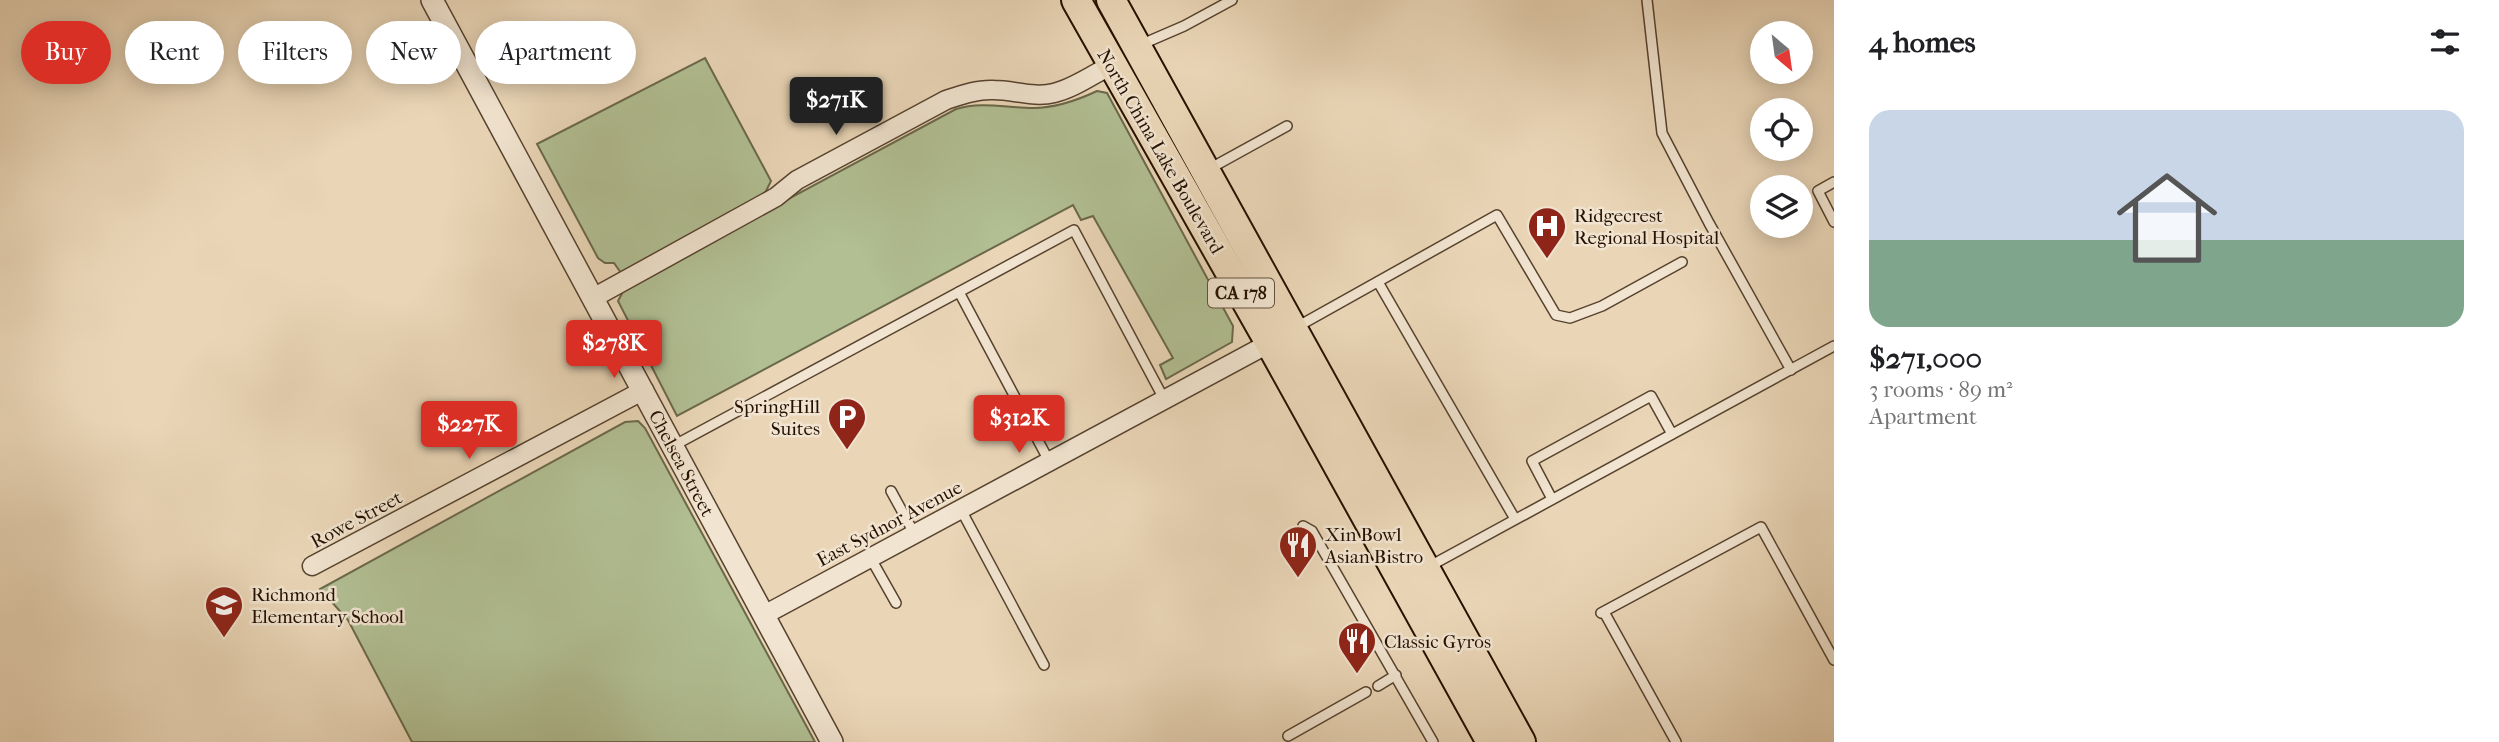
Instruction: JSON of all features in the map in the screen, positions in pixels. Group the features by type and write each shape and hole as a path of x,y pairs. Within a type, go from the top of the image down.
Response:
{"main road":[{"name":"North China Lake Boulevard","path":"1076,0 1112,65 1425,568 1521,742"},
{"path":"1090,0 1118,42 1123,46 1137,46"},
{"name":"North China Lake Boulevard","path":"1111,0 1205,171 1282,336 1491,742"}],"street":[{"name":"Chelsea Street","path":"432,0 832,742"},
{"path":"593,298 776,197 797,180 946,100 969,92 992,89 1032,95 1053,93 1079,84 1112,65"},
{"name":"East Sydnor Avenue","path":"764,615 1282,336"},
{"name":"Rowe Street","path":"312,566 643,390"}],"lane":[{"path":"1137,46 1184,26 1233,0"},
{"path":"1647,0 1662,133 1689,188 1791,370"},
{"path":"1205,171 1287,126"},
{"path":"1834,182 1818,191 1834,222"},
{"path":"1282,336 1497,215 1556,315 1570,318 1602,306 1682,262"},
{"path":"673,446 1074,230 1164,398"},
{"path":"1378,282 1515,519"},
{"path":"959,292 1049,461"},
{"path":"1425,568 1834,346"},
{"path":"1552,499 1532,461 1651,396 1672,434"},
{"path":"891,491 914,533"},
{"path":"960,508 1044,665"},
{"path":"1303,526 1312,531 1433,742"},
{"path":"1676,742 1602,612 1761,527 1834,660"},
{"path":"870,557 896,603"},
{"path":"1378,686 1396,675"},
{"path":"1288,736 1366,692"}],"green space":[{"path":"705,58 771,181 761,201 621,273 614,263 605,263 598,258 537,144"},
{"path":"1097,91 1107,93 1233,326 1232,342 1166,379 1160,365 1173,358 1093,216 1081,220 1073,205 677,416 618,301 626,286 956,109 985,105 1050,107"},
{"path":"638,421 645,428 815,742 412,742 348,620 320,589 625,422"}],"place":[{"name":"Ridgecrest Regional Hospital","path":"1547,260"},
{"name":"SpringHill Suites","path":"847,451"},
{"name":"Xin Bowl Asian Bistro","path":"1298,579"},
{"name":"Richmond Elementary School","path":"224,639"},
{"name":"Classic Gyros","path":"1357,675"}]}
